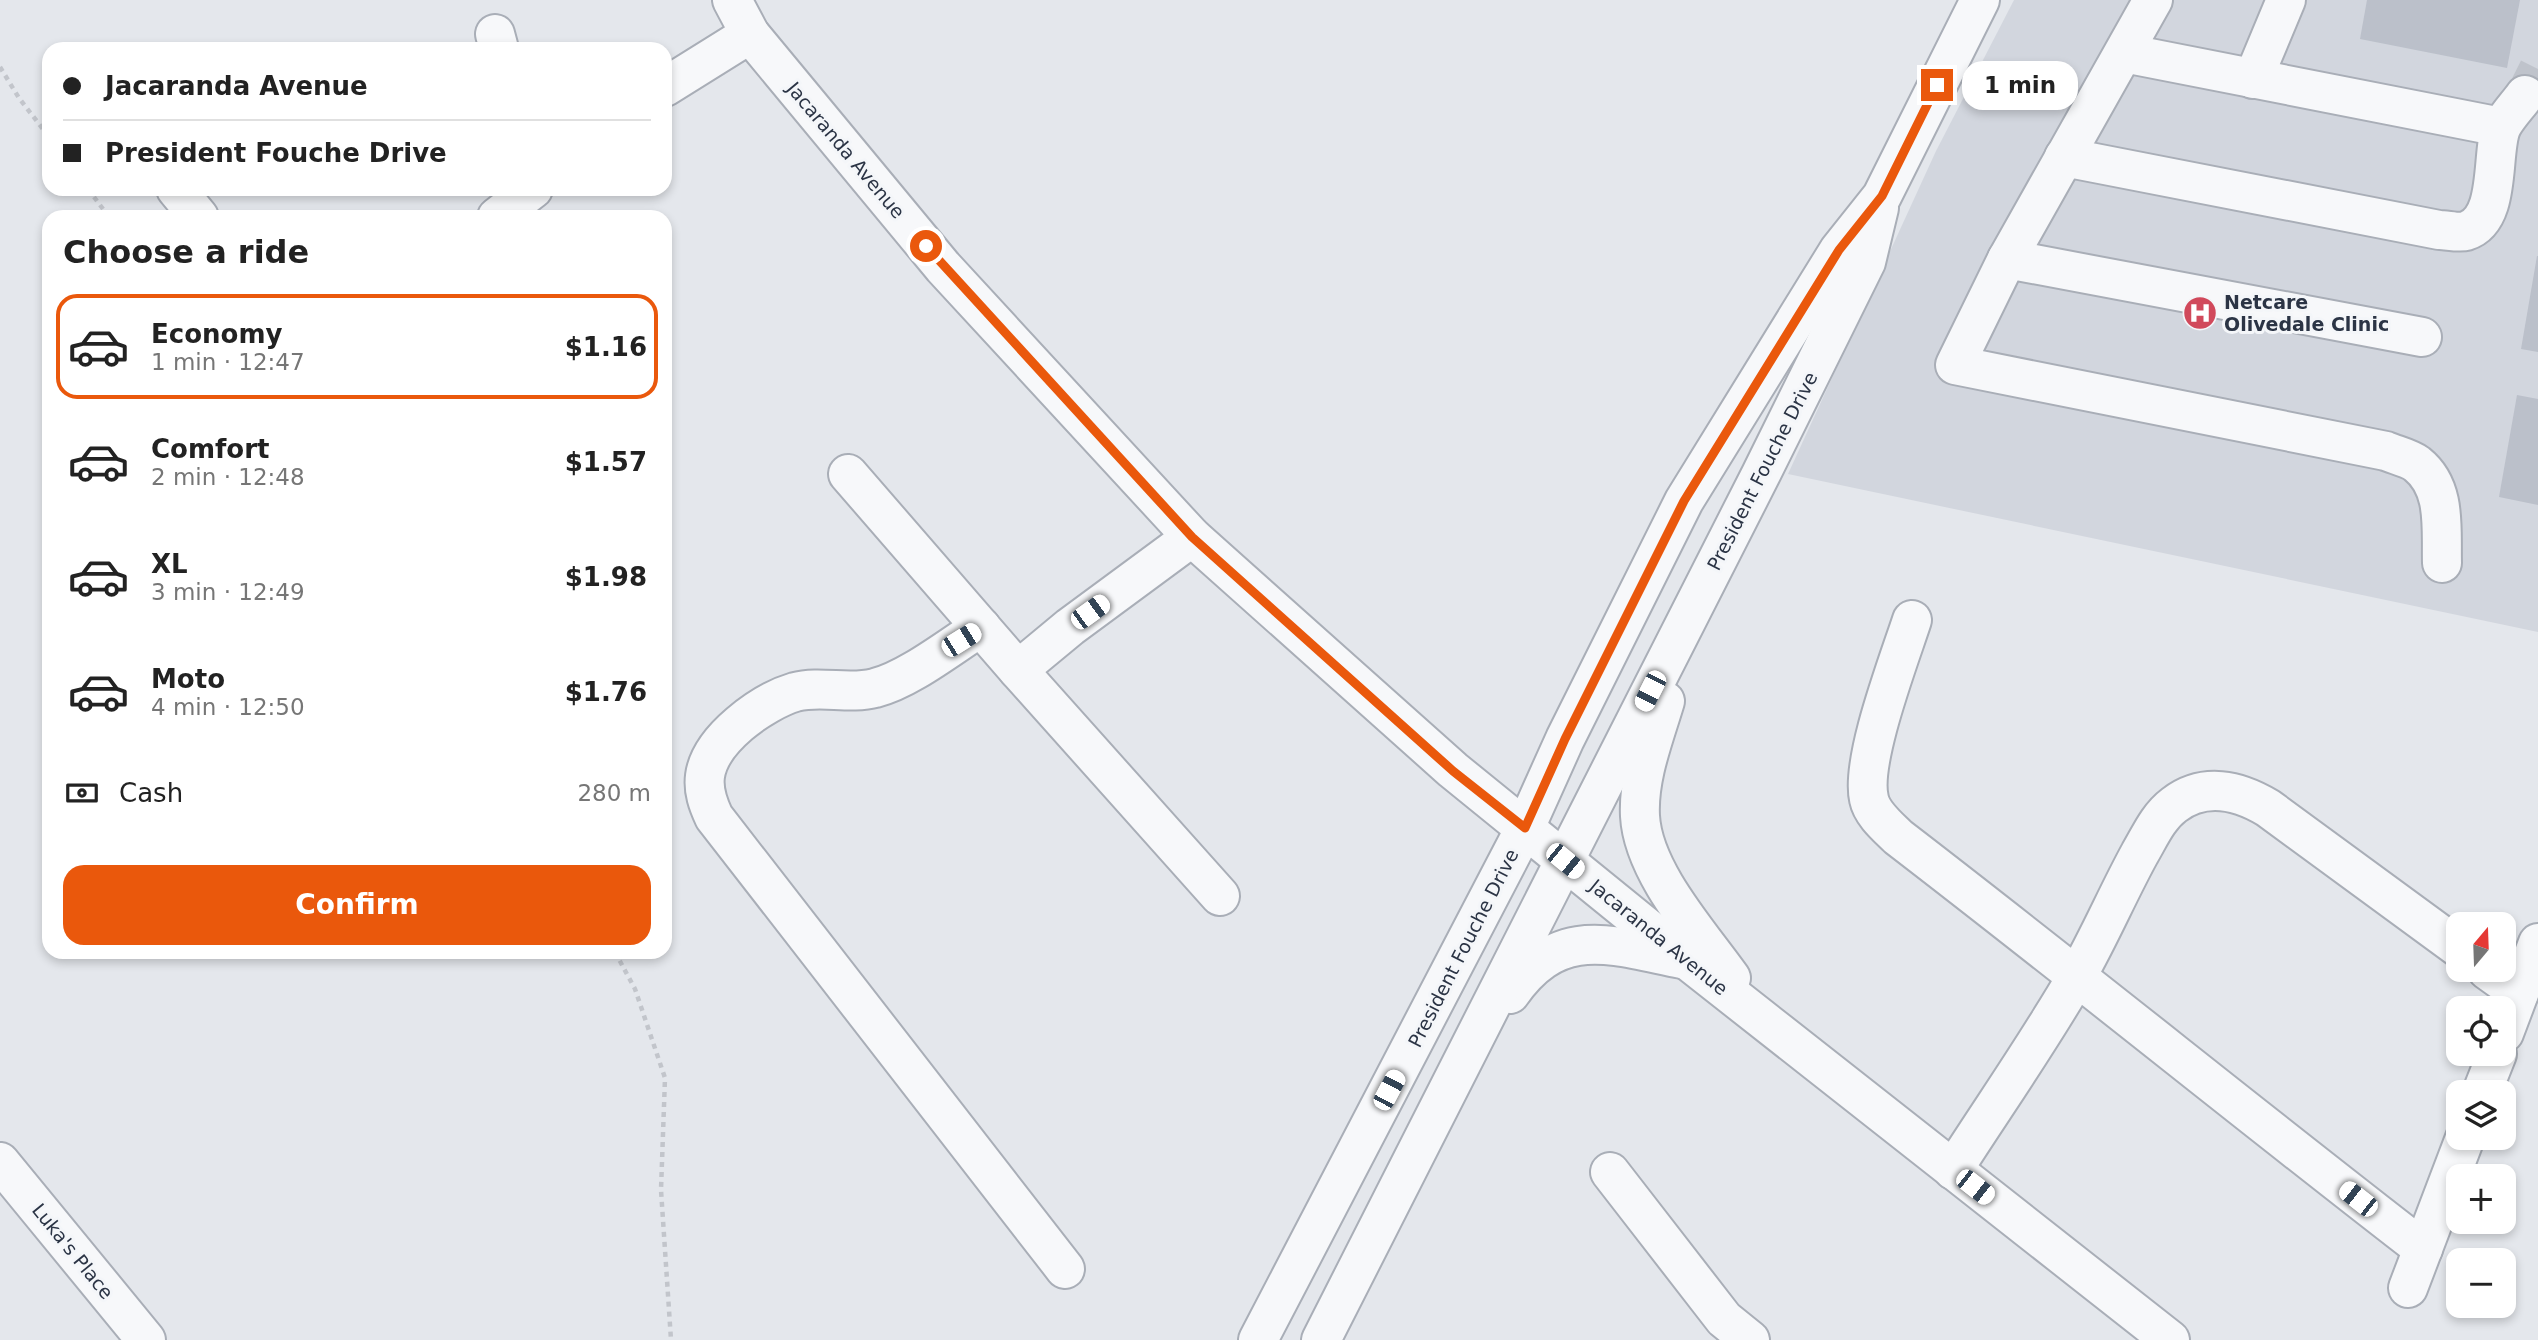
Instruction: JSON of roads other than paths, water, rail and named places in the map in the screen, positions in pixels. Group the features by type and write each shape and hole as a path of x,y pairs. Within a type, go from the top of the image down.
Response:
{"street":[{"name":"Jacaranda Avenue","path":"732,0 750,34 943,267 1192,537 1453,771 1687,960 2170,1340"},
{"name":"President Fouche Drive","path":"1258,1340 1525,828 1565,739 1684,501 1839,250 1882,196 1980,0"},
{"path":"2153,0 2007,259 1955,365 2386,451 2415,462 2434,482 2441,510 2442,563"},
{"path":"2253,79 2286,0"},
{"path":"672,83 750,34"},
{"path":"2124,52 2501,127"},
{"path":"2064,158 2439,230 2465,231 2475,225 2487,209 2492,195 2501,127 2525,95"},
{"path":"182,196 193,210"},
{"path":"506,210 524,196"},
{"name":"President Fouche Drive","path":"1321,1340 1866,262 1882,196"},
{"path":"2007,259 2422,337"},
{"path":"848,474 1220,896"},
{"path":"1018,670 1070,627 1192,537"},
{"path":"1696,602 1647,758 1640,814 1643,838 1651,862 1666,888 1759,1017"},
{"path":"1912,620 1870,755 1869,801 1880,820 2206,1081 2423,1249"},
{"path":"981,627 901,678 874,688 796,692 765,705 735,728 716,749 705,774 705,796 713,817 1065,1269"},
{"path":"1953,1170 2078,976 2121,888 2157,823 2172,806 2190,795 2211,790 2232,791 2251,797 2446,938"},
{"path":"2516,1001 2538,943"},
{"path":"1460,1066 1519,982 1535,965 1558,951 1578,945 1606,944 1687,960"},
{"path":"2504,982 2519,993"},
{"path":"2407,1287 2460,1150"},
{"name":"Luka's Place","path":"0,1162 146,1340"},
{"path":"1610,1172 1728,1333"}],"tunnel":[{"path":"2525,95 2538,69"}],"place":[{"name":"Netcare Olivedale Clinic","path":"2200,313"}]}
